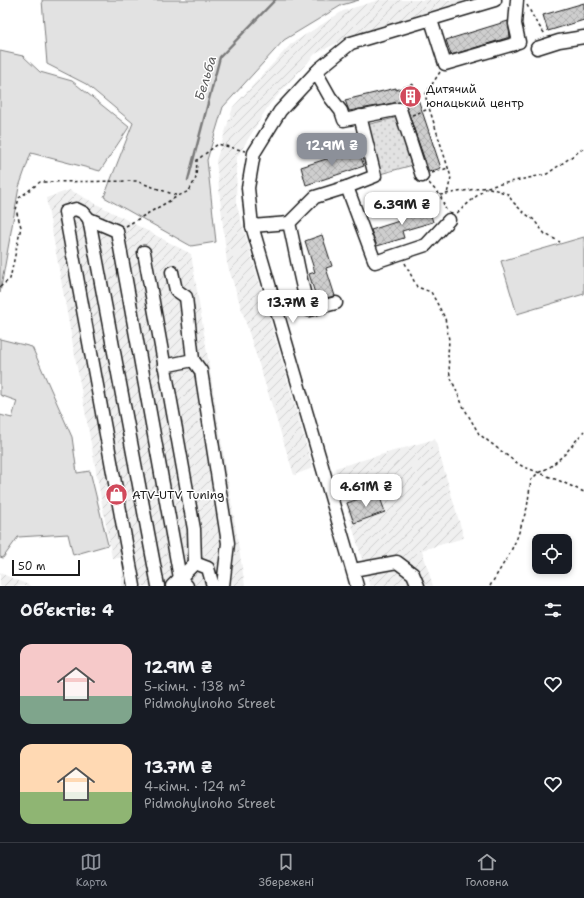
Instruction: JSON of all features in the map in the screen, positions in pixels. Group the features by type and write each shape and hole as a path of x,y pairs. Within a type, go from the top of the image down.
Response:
{"street":[{"path":"357,586 252,226 248,188 254,153 280,111 316,72 351,43 495,0"},
{"path":"431,20 445,64 516,43 514,24 516,0"},
{"path":"537,48 559,41 584,37"},
{"path":"316,72 341,111 344,120 400,108 422,176"},
{"path":"252,226 289,223 315,197 374,176 360,116"},
{"path":"346,187 375,262 426,245 449,220"},
{"path":"134,586 65,212 76,209 84,213 89,220 158,586"},
{"path":"89,220 117,231 180,583"},
{"path":"289,223 298,260 302,288 309,310 336,303"},
{"path":"144,252 194,529 195,563 180,583"},
{"path":"172,272 176,290 186,297 193,360 201,371 228,543 223,586"},
{"path":"164,366 193,360"},
{"path":"352,570 397,562 413,574 418,586"},
{"path":"195,563 208,568 213,586"}],"path":[{"path":"525,0 544,34 559,41"},
{"path":"445,64 424,95 451,178 447,194"},
{"path":"403,118 429,109"},
{"path":"117,231 178,196 189,192 196,178 197,160 218,144 254,153"},
{"path":"440,195 487,187 547,174 584,148"},
{"path":"448,168 422,176 440,195 449,220 487,187"},
{"path":"0,287 10,279 21,227 16,210 19,198 40,182 136,181 178,196"},
{"path":"487,187 508,194 512,201 524,213 533,219 545,234 560,242"},
{"path":"401,254 417,287 431,292 442,312 449,340 448,355 450,376 463,406 479,434 522,466 584,492"},
{"path":"490,586 518,538 527,508 531,480 538,473 550,467 565,454 584,431"}],"shaded area":[{"path":"42,0 359,0 342,5 284,40 223,107 207,160 216,242 191,246 104,197 133,123 86,84 47,64"},
{"path":"379,0 468,0 347,38 315,54 269,105 237,157 236,203 313,468 294,475 227,263 216,161 233,107 291,44 343,11"},
{"path":"0,51 23,56 40,72 72,81 129,127 100,171 31,153 19,187 0,293"},
{"path":"399,117 413,165 380,174 366,125"},
{"path":"70,190 191,254 245,586 122,586 123,558 112,558 46,198"},
{"path":"584,237 584,294 517,314 501,261"},
{"path":"0,339 32,347 72,437 77,473 90,471 108,545 73,555 68,534 18,537 3,558 0,557 0,415 12,418 17,401 0,395"},
{"path":"435,439 464,538 422,550 433,586 370,586 335,468"},
{"path":"0,573 31,586 0,586"}],"building":[{"path":"584,3 584,20 548,31 543,15"},
{"path":"508,21 510,37 451,55 446,40"},
{"path":"413,84 441,168 429,172 405,103 399,102 349,111 345,100 396,88 396,90"},
{"path":"358,149 364,166 306,185 301,167"},
{"path":"428,206 433,222 402,231 404,238 377,246 371,230 399,221 397,215"},
{"path":"322,235 332,266 326,268 335,296 317,300 309,274 315,272 305,241"},
{"path":"378,492 385,512 354,523 347,503"}],"waterway":[{"name":"Бельба","path":"188,180 220,57 275,0"}],"place":[{"name":"Дитячий юнацький центр","path":"410,96"},
{"name":"ATV-UTV Tuning","path":"117,495"}]}
